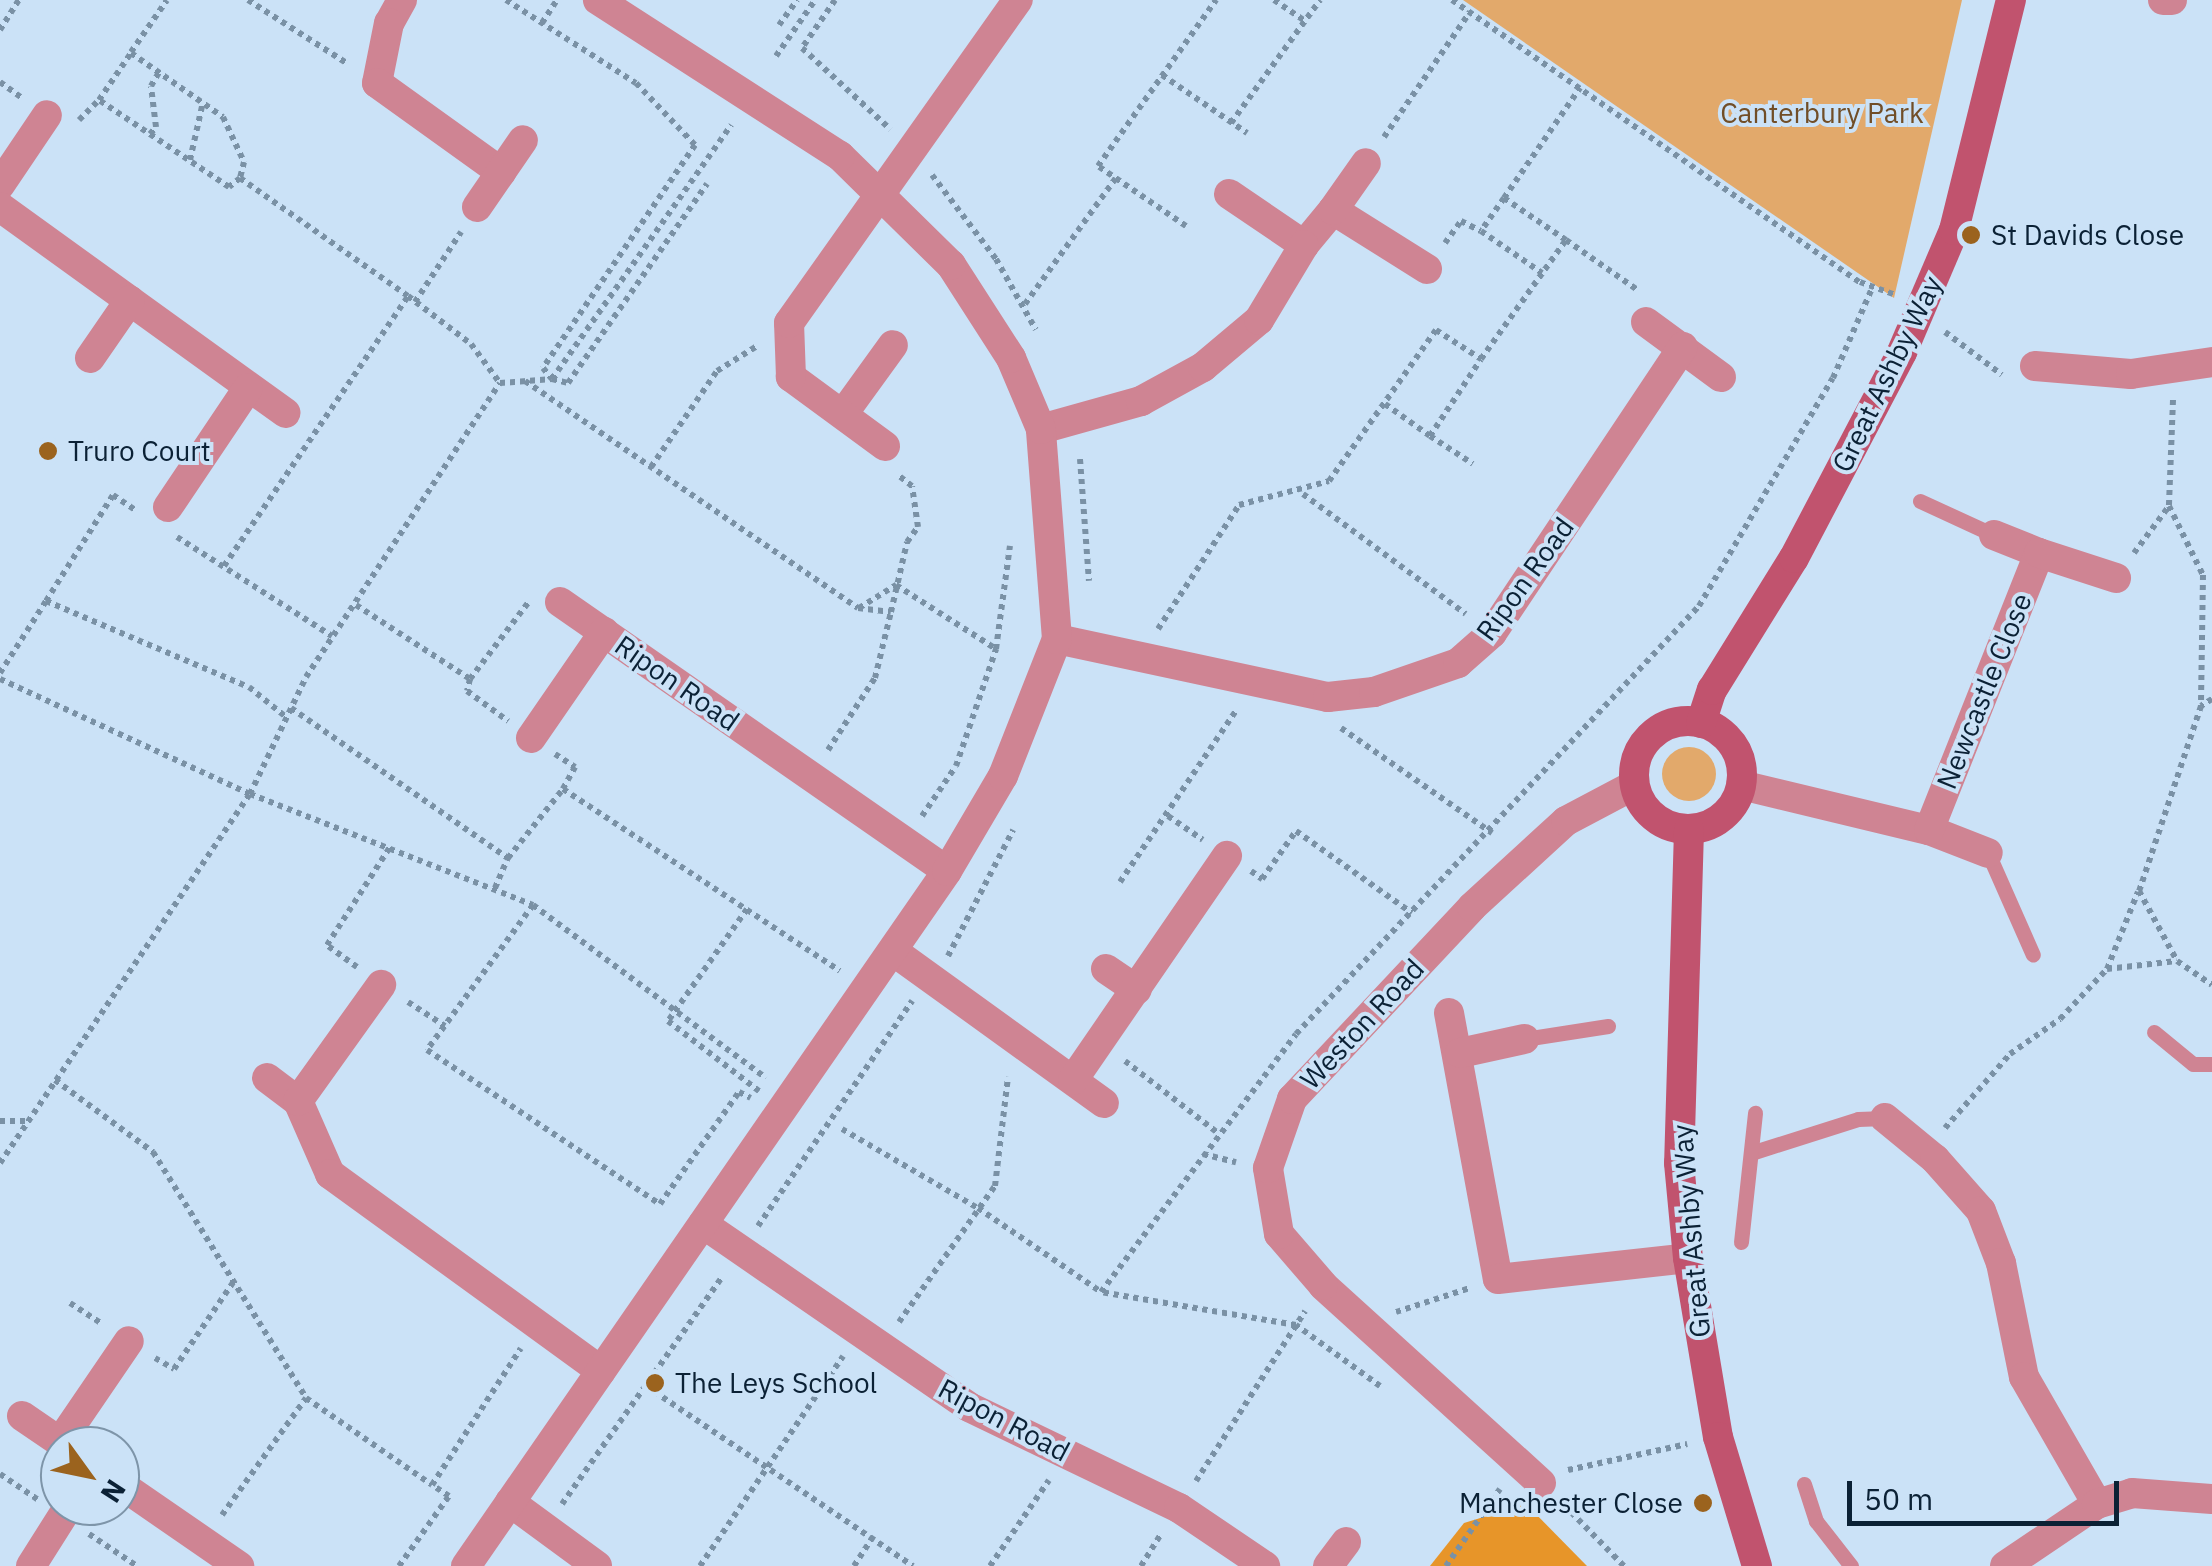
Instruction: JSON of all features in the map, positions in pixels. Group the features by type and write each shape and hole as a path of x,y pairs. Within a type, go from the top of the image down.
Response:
{"street":[{"path":"402,0 388,22 377,83 501,172"},
{"path":"885,446 791,376 790,326 909,148 1018,0"},
{"name":"Great Ashby Way","path":"1702,722 1712,690 1864,430 1922,305 1954,230 2011,0"},
{"path":"2163,0 2172,0"},
{"path":"466,1566 947,871 1003,776 1072,642 1041,429 1011,358 951,265 882,193 840,156 614,4"},
{"path":"0,184 47,115"},
{"path":"477,207 523,140"},
{"path":"1041,429 1141,400 1203,366 1259,320 1304,245 1366,162"},
{"path":"1229,194 1304,245"},
{"path":"0,207 286,412"},
{"path":"1333,210 1427,269"},
{"path":"90,358 130,300"},
{"path":"1646,322 1721,378"},
{"path":"843,414 893,344"},
{"name":"Ripon Road","path":"1072,642 1328,697 1374,692 1458,663 1492,633 1683,348"},
{"path":"2035,366 2131,374 2212,362"},
{"path":"162,519 248,388"},
{"path":"1994,535 2116,578"},
{"name":"Newcastle Close","path":"1929,830 2039,553"},
{"name":"Ripon Road","path":"560,602 947,871"},
{"name":"Ripon Road","path":"531,738 604,632"},
{"path":"1702,722 1738,754 1741,786 1723,817 1689,830 1653,817 1634,785 1640,749 1666,725 1702,722"},
{"name":"Weston Road","path":"1533,1474 1323,1285 1279,1234 1268,1168 1292,1099 1472,907 1566,822 1634,785"},
{"path":"1741,786 1929,830 1988,852"},
{"name":"Great Ashby Way","path":"1689,830 1679,1162 1688,1258 1718,1437 1757,1566"},
{"path":"1072,1080 1227,856"},
{"path":"893,951 1104,1103"},
{"path":"1106,969 1137,990"},
{"path":"298,1100 381,985"},
{"path":"1449,1013 1460,1053 1498,1279 1688,1258"},
{"path":"1460,1053 1524,1039"},
{"path":"267,1078 298,1100 330,1174 600,1371"},
{"path":"1885,1118 1935,1159 1993,1234 2024,1377 2097,1504"},
{"name":"Ripon Road","path":"703,1224 968,1408 1179,1508 1265,1566"},
{"path":"75,1426 129,1342"},
{"path":"22,1416 40,1428"},
{"path":"2005,1566 2097,1504 2132,1493 2212,1499"},
{"path":"140,1498 240,1566"},
{"path":"510,1502 597,1566"},
{"path":"31,1566 56,1526"}],"lane":[{"path":"1920,501 1994,535"},
{"path":"1988,852 2033,956"},
{"path":"1524,1039 1608,1026"},
{"path":"2154,1032 2193,1064 2212,1064"},
{"path":"1741,1242 1755,1112"},
{"path":"1751,1153 1858,1119 1885,1118"},
{"path":"1804,1484 1816,1521 1851,1566"}],"path":[{"path":"0,30 19,0"},
{"path":"131,53 223,117 244,162 240,178 229,187 99,100 167,0"},
{"path":"248,0 377,83"},
{"path":"506,0 636,83 695,145 543,368 552,379"},
{"path":"542,23 557,0"},
{"path":"779,25 797,0"},
{"path":"776,56 815,0"},
{"path":"836,0 802,48 909,148 959,206 1025,304 1040,340"},
{"path":"1186,226 1098,166 1216,0"},
{"path":"1274,0 1305,21"},
{"path":"1232,123 1320,0"},
{"path":"1452,0 1873,286"},
{"path":"1366,162 1470,12"},
{"path":"150,134 156,127 151,86 159,72"},
{"path":"1162,75 1246,133"},
{"path":"1481,231 1580,88"},
{"path":"190,161 203,102"},
{"path":"552,379 731,125"},
{"path":"240,178 471,344 500,383"},
{"path":"1025,304 1116,178"},
{"path":"500,383 552,379 568,384 707,184"},
{"path":"1504,198 1655,302 1646,322"},
{"path":"224,566 477,207"},
{"path":"1427,269 1461,221 1542,273"},
{"path":"1430,436 1566,240"},
{"path":"1922,305 1949,318 1944,331 2003,376 2024,379 2035,366"},
{"path":"651,467 717,371 790,326"},
{"path":"1141,656 1239,505 1302,493 1329,481 1436,330 1481,359"},
{"path":"1935,1159 1949,1117 2107,969 2139,891 2200,706 2203,575 2169,506 2174,366"},
{"path":"525,381 858,608 892,612"},
{"path":"0,1163 250,794 286,717 332,636 500,383"},
{"path":"1385,404 1474,464"},
{"path":"1072,642 1088,518 1074,419"},
{"path":"811,776 876,678 896,585 918,527 912,486 877,458 885,446"},
{"path":"1302,493 1492,633"},
{"path":"332,636 224,566 162,519 114,495 0,676 250,794 533,905 674,1014 767,1079"},
{"path":"2116,578 2169,506"},
{"path":"904,841 956,766 996,649 1010,546"},
{"path":"858,608 896,585"},
{"path":"896,585 996,649"},
{"path":"495,888 508,858 576,767 467,691 470,679 538,590 560,602"},
{"path":"2203,600 2212,608"},
{"path":"46,602 249,687 286,717"},
{"path":"356,605 470,679"},
{"path":"1120,882 1168,816 1255,681"},
{"path":"1328,697 1329,720 1492,832"},
{"path":"2200,706 2212,699"},
{"path":"291,708 508,858"},
{"path":"563,789 866,988"},
{"path":"546,1527 909,1005 958,944 1022,812"},
{"path":"1168,816 1262,878 1296,831 1412,913"},
{"path":"390,848 326,945 445,1026"},
{"path":"2139,891 2177,961 2212,985"},
{"path":"533,905 428,1050 660,1204 738,1092 753,1099 759,1091 668,1021 747,909"},
{"path":"2107,969 2177,961"},
{"path":"909,1005 924,1016"},
{"path":"1100,1042 1219,1134"},
{"path":"700,1566 767,1465 994,1186 1011,1079 996,1068"},
{"path":"55,1080 154,1152 306,1398 448,1496 399,1566"},
{"path":"0,1122 28,1121"},
{"path":"842,1129 978,1208 1100,1292"},
{"path":"1366,1321 1498,1279"},
{"path":"432,1485 536,1325"},
{"path":"1140,1566 1296,1325 1392,1395"},
{"path":"646,1386 913,1566"},
{"path":"204,1541 306,1398"},
{"path":"1446,1566 1533,1474 1718,1437"},
{"path":"990,1566 1066,1454"},
{"path":"1533,1474 1624,1566"},
{"path":"856,1565 873,1537"}],"green space":[{"name":"Canterbury Park","path":"1463,0 1962,0 1894,298"},
{"path":"1689,747 1708,755 1716,774 1708,793 1689,801 1670,793 1662,774 1670,755"}],"shaded area":[{"path":"1526,1504 1587,1566 1430,1566 1464,1523"}],"place":[{"name":"St Davids Close","path":"1971,235"},
{"name":"Truro Court","path":"48,451"},
{"name":"The Leys School","path":"655,1383"},
{"name":"Manchester Close","path":"1703,1503"}]}
